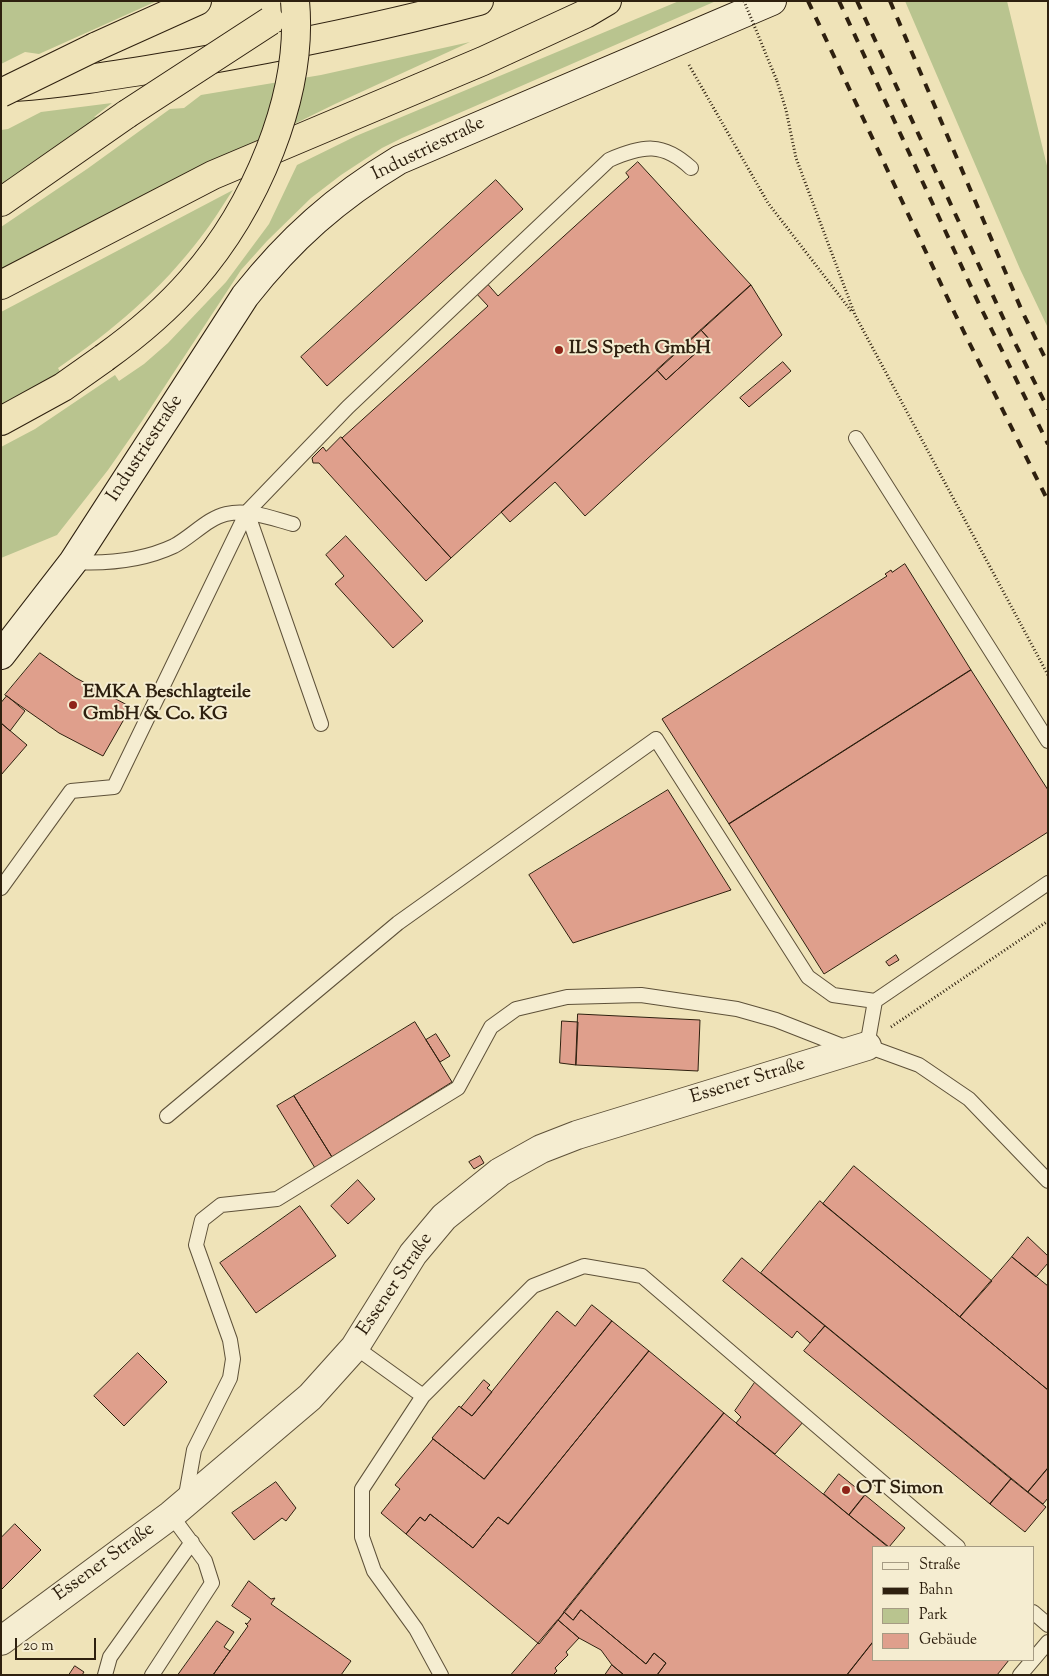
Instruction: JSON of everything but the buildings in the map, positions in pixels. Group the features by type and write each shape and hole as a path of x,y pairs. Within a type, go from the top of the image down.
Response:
{"highway":[{"path":"1,93 95,47 197,1"},
{"path":"1,421 63,387 104,358 165,309 217,249 243,207 271,148 282,113 296,40 296,1"},
{"path":"1,202 127,114 270,21 305,1"},
{"path":"1,88 103,76 252,52 389,25 479,1"},
{"path":"1,285 213,175 483,60 584,14 607,1"}],"street":[{"name":"Industriestraße","path":"1,655 74,562 245,296 270,264 321,214 362,182 399,160 772,1"},
{"name":"Essener Straße","path":"1,1641 178,1509 310,1397 355,1346 412,1254 444,1217 500,1172 541,1149 577,1135 860,1048"}],"lane":[{"path":"1,888 71,791 114,787 247,512 348,408 609,160 632,150 657,147 678,155 691,168"},
{"path":"856,438 1048,741"},
{"path":"74,562 106,564 140,558 174,546 224,515 247,512 293,524"},
{"path":"247,512 321,724"},
{"path":"167,1116 398,923 656,739 808,977 833,995 875,1001"},
{"path":"860,1048 875,1001 1048,883"},
{"path":"152,1675 212,1583 205,1561 192,1542 178,1509 194,1450 230,1378 233,1359 230,1340 196,1244 202,1220 221,1205 277,1199 458,1088 491,1027 516,1009 567,997 641,996 737,1009 919,1065 969,1099 1048,1181"},
{"path":"441,1675 416,1629 374,1571 362,1537 362,1488 423,1396 533,1286 584,1266 642,1276 957,1546"},
{"path":"355,1346 423,1396"},
{"path":"105,1675 110,1656 192,1542"},
{"path":"1034,1613 1048,1625"},
{"path":"1034,1658 1048,1642"},
{"path":"1020,1675 1032,1661"}],"path":[{"path":"744,1 777,81 786,110 796,158 854,314 1048,675"},
{"path":"675,41 768,203 854,314"},
{"path":"860,1048 1048,921"}],"green space":[{"path":"1,1 157,1 39,54 25,52 1,64"},
{"path":"679,1 716,1 402,138 382,148 341,175 311,198 267,241 241,270 108,470 57,535 1,558 1,447 35,429 115,375 119,381 144,364 168,343 226,282 269,224 297,165 356,136"},
{"path":"905,1 1007,1 1048,170 1048,328 1020,269"},
{"path":"470,42 335,104 221,160 1,275 1,227 87,169 170,109 184,108 201,95 321,75"},
{"path":"112,103 94,117 106,116 1,189 1,130 8,129 41,112"},
{"path":"233,190 186,256 152,292 98,339 58,368 62,375 1,412 1,312"}],"railway":[{"path":"808,1 956,316 1048,501"},
{"path":"839,1 979,304 1048,444"},
{"path":"857,1 1012,337 1048,409"},
{"path":"890,1 1022,311 1048,364"}],"place":[{"name":"ILS Speth GmbH","path":"559,350"},
{"name":"EMKA Beschlagteile GmbH & Co. KG","path":"73,705"},
{"name":"OT Simon","path":"846,1490"}]}
